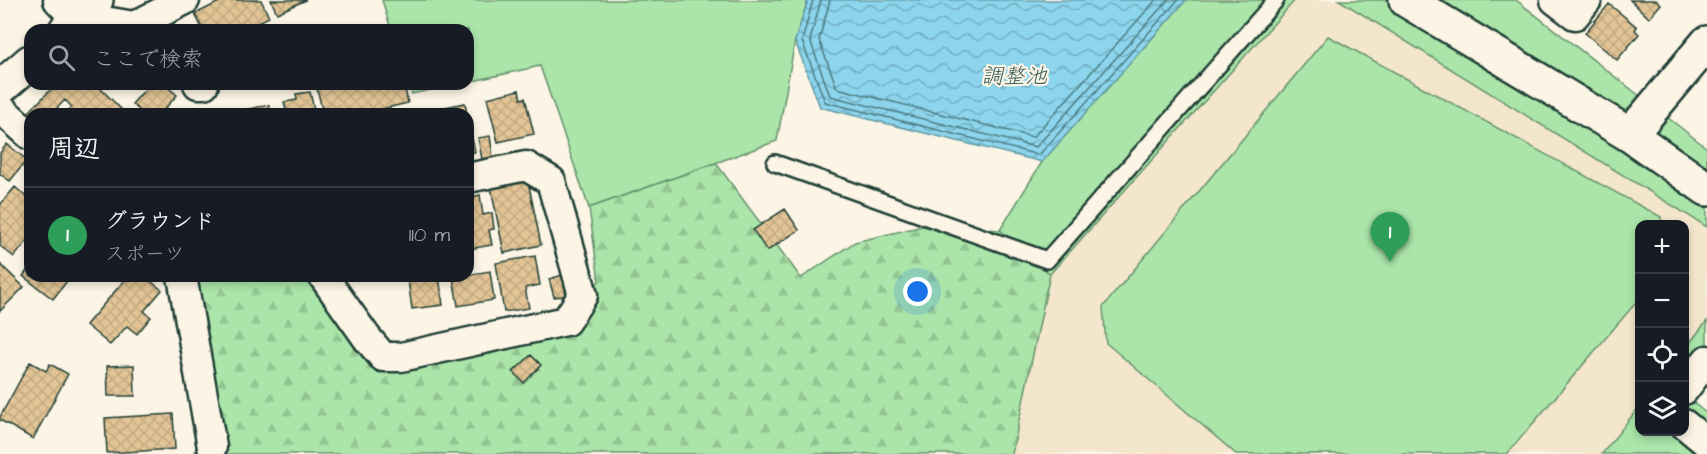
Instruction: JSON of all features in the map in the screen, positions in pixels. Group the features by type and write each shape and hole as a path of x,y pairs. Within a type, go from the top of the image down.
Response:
{"street":[{"path":"143,24 185,0"},
{"path":"1406,0 1630,135 1707,189"},
{"path":"1555,0 1575,15 1587,0"},
{"path":"76,13 120,24"},
{"path":"1630,135 1705,50"},
{"path":"0,88 24,67"},
{"path":"0,108 24,130"},
{"path":"327,282 383,357 401,357 566,321 583,295 551,182 526,166 474,177"},
{"path":"183,282 212,447"},
{"path":"1689,383 1707,360"},
{"path":"1689,428 1707,443"}],"lane":[{"path":"776,163 1047,260 1276,0"}],"shaded area":[{"path":"1295,0 1339,0 1707,227 1707,321 1689,345 1689,220 1635,220 1635,412 1602,454 1012,454 1050,274"}],"green space":[{"path":"382,0 808,0 795,41 777,141 589,208 540,66 474,81 474,24 389,24"},
{"path":"1186,0 1295,0 1050,274 1000,230 1042,162"},
{"path":"1339,0 1516,0 1707,148 1707,227"},
{"path":"1328,36 1661,217 1661,220 1635,220 1635,304 1507,454 1236,454 1106,343 1103,307"},
{"path":"410,90 430,90 412,94"},
{"path":"716,163 801,278 855,242 927,225 1000,230 1050,274 1012,454 195,454 200,407 179,282 316,282 388,371 558,337 599,281 589,208"},
{"path":"1707,321 1707,345 1689,369 1689,344"},
{"path":"1689,399 1707,414 1707,454 1602,454 1635,412 1635,436 1689,436"}],"water":[{"name":"調整池","path":"808,0 1186,0 1042,162 820,107 795,41"}],"building":[{"path":"223,0 261,0 269,17 255,24 200,24 195,14"},
{"path":"271,0 306,0 277,13"},
{"path":"1630,0 1656,0 1661,4 1649,18"},
{"path":"1609,4 1637,27 1635,30 1639,34 1617,60 1585,33"},
{"path":"50,90 102,90 120,108 71,108 65,100 57,108 33,108"},
{"path":"145,90 171,90 177,95 165,108 137,108 132,104"},
{"path":"317,90 405,90 408,103 387,108 322,108"},
{"path":"519,90 521,99 525,98 534,134 498,142 487,98"},
{"path":"310,92 314,108 286,108 284,102 297,100 296,94"},
{"path":"465,103 466,108 440,108"},
{"path":"269,105 269,108 253,108"},
{"path":"490,136 493,157 482,159 478,138"},
{"path":"7,144 24,158 24,164 10,181 0,174 0,153"},
{"path":"528,181 541,245 504,253 491,188"},
{"path":"15,187 24,195 24,245 14,257 0,246 0,205"},
{"path":"480,195 483,215 492,213 494,229 489,230 492,245 474,248 474,196"},
{"path":"785,209 799,230 767,251 753,230"},
{"path":"535,256 540,285 525,288 529,308 504,312 496,263"},
{"path":"0,264 24,287 0,311"},
{"path":"490,271 494,300 458,306 454,282 474,282 474,274"},
{"path":"563,275 566,288 564,296 554,297 549,279"},
{"path":"31,282 66,282 53,299"},
{"path":"123,282 152,282 162,290 144,311 151,317 137,334 127,326 110,345 86,325"},
{"path":"408,282 440,282 443,305 412,309"},
{"path":"531,355 541,365 524,383 513,372"},
{"path":"30,362 46,371 50,364 68,374 33,439 0,420"},
{"path":"134,365 135,396 108,396 107,366"},
{"path":"173,414 175,449 107,453 105,418"}],"place":[{"name":"グラウンド","path":"1390,262"}]}
